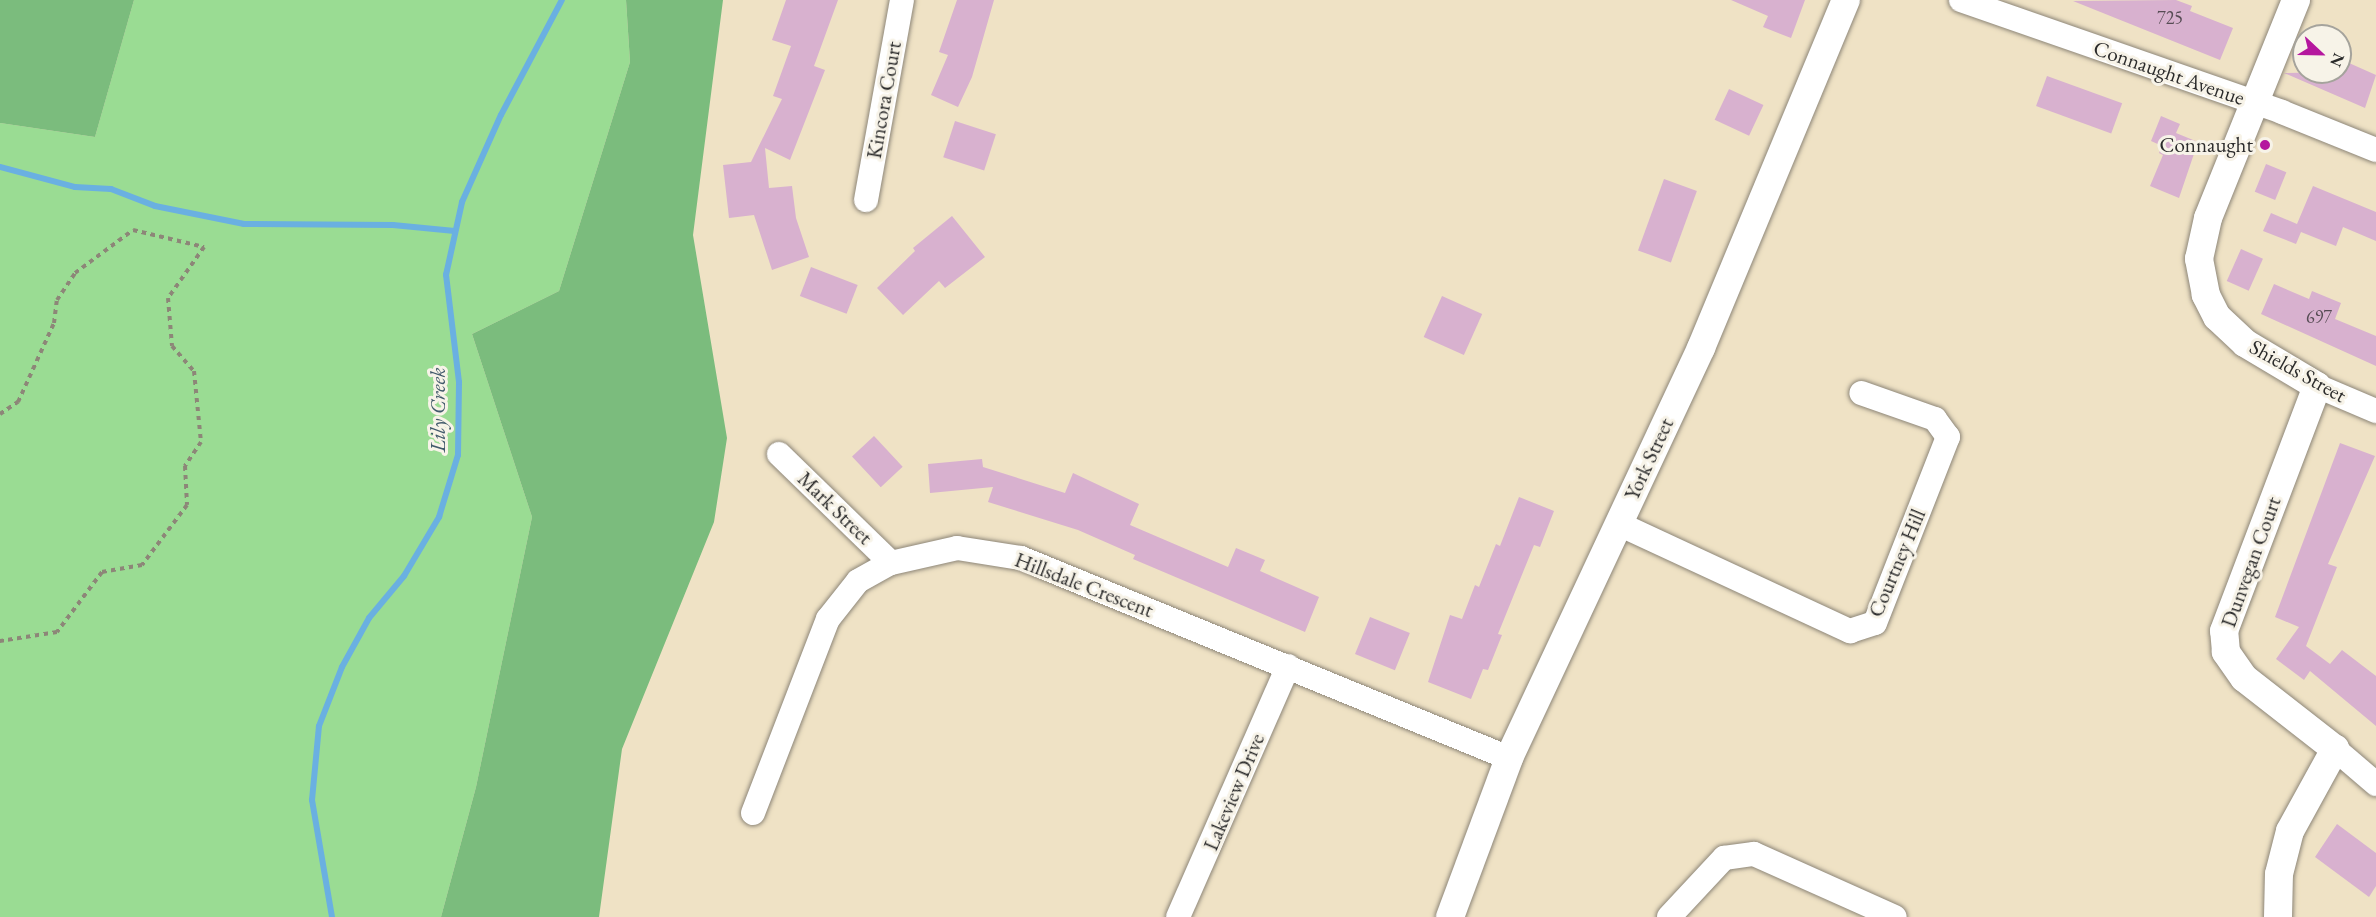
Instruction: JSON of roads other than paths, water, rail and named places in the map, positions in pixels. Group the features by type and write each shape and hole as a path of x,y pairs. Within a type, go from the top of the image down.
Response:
{"street":[{"name":"Kincora Court","path":"866,200 902,0"},
{"name":"York Street","path":"1450,917 1509,758 1701,348 1846,0"},
{"name":"Connaught Avenue","path":"1961,0 2256,103 2376,150"},
{"name":"Shields Street","path":"2296,0 2202,240 2200,266 2206,295 2217,317 2245,343 2317,386 2376,411"},
{"name":"Dunvegan Court","path":"2317,386 2229,614 2224,644 2233,664 2244,678 2336,749 2376,784"},
{"name":"Courtney Hill","path":"1619,524 1850,631 1875,623 1947,437 1935,419 1861,393"},
{"name":"Mark Street","path":"778,454 891,563"},
{"name":"Hillsdale Crescent","path":"753,813 828,619 858,581 891,563 957,548 1021,558 1509,758"},
{"name":"Lakeview Drive","path":"1178,917 1288,666"},
{"path":"2278,917 2279,874 2290,831 2336,749"},
{"path":"1669,917 1724,858 1754,854 1895,917"}],"waterway":[{"name":"Lily Creek","path":"332,917 312,800 319,726 342,667 369,618 404,576 439,517 458,455 459,382 446,275 462,202 501,115 562,0"},
{"path":"0,167 75,187 111,189 155,206 244,224 393,225 455,231"}],"place":[{"name":"Connaught","path":"2265,145"}]}
